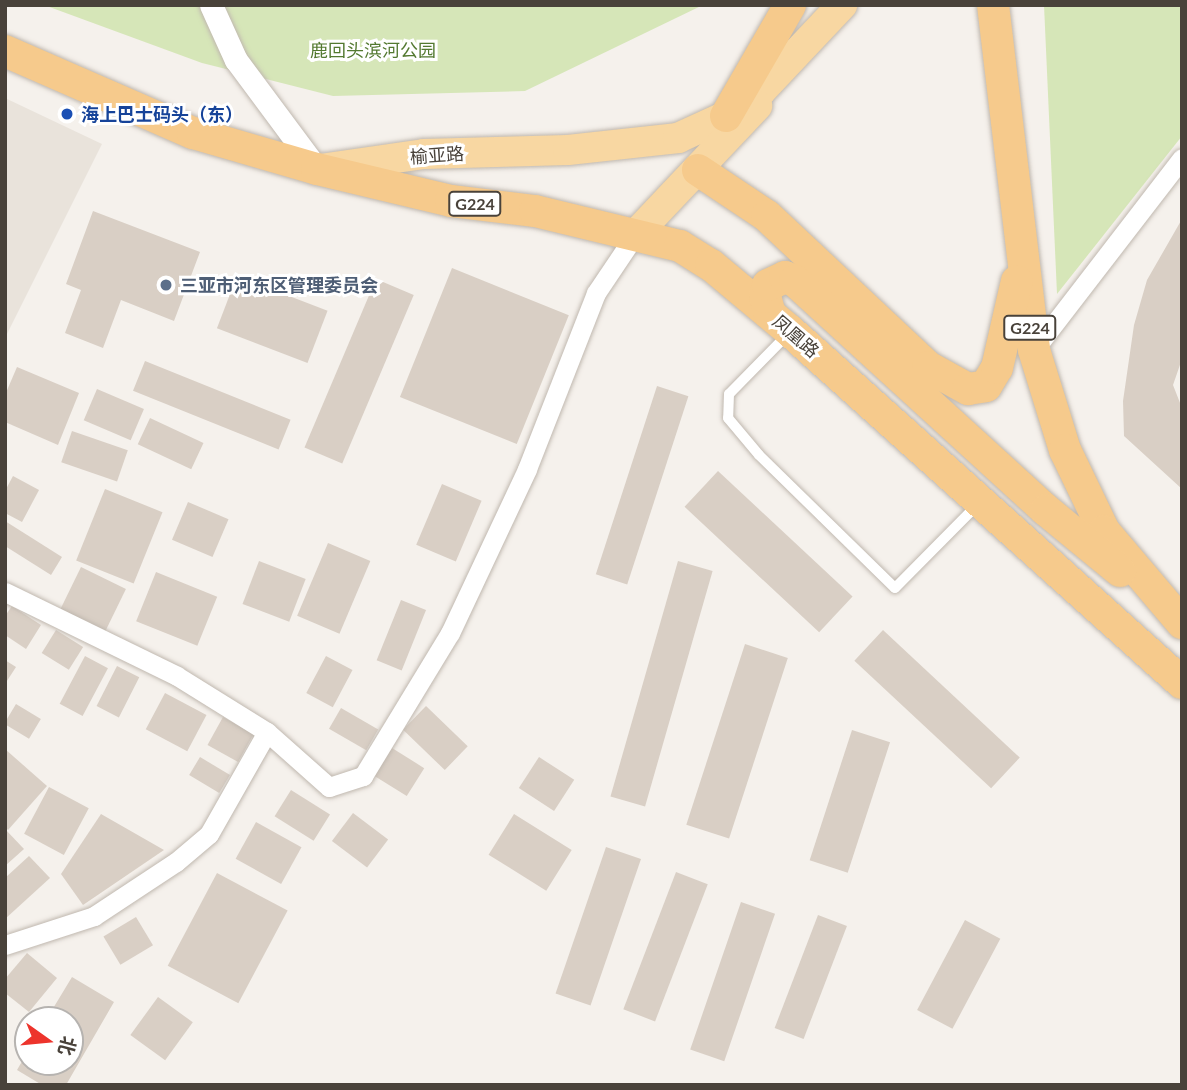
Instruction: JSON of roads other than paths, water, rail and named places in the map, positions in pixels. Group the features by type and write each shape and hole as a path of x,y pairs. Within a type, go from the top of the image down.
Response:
{"highway":[{"path":"726,116 790,5"},
{"name":"G224","path":"993,5 1021,261 1034,350 1065,450 1104,531 1177,619"},
{"name":"榆亚路","path":"5,51 193,133 317,169"},
{"name":"凤凰路","path":"317,169 451,201 535,211 680,246 780,322 1182,683"},
{"path":"698,170 767,216 928,367 968,389 986,386 997,368 1021,261"},
{"path":"780,322 768,285 785,277 795,281 1046,510 1177,619"}],"main road":[{"name":"榆亚路","path":"317,169 424,154 568,150 678,138 726,116 794,60 842,5"},
{"path":"635,235 739,129 794,60"}],"street":[{"path":"211,5 236,60 317,169"},
{"path":"1034,350 1182,158"},
{"path":"5,592 177,676 267,732 329,787 363,776 450,633 527,469 596,293 635,235"},
{"path":"5,945 94,916 176,862 209,834 267,732"}],"lane":[{"path":"780,322 729,394 728,418 759,455 895,588 980,501"}],"place":[{"name":"海上巴士码头（东）","path":"67,114"},
{"name":"三亚市河东区管理委员会","path":"166,285"}],"park label":[{"name":"鹿回头滨河公园","path":"373,50"}]}
